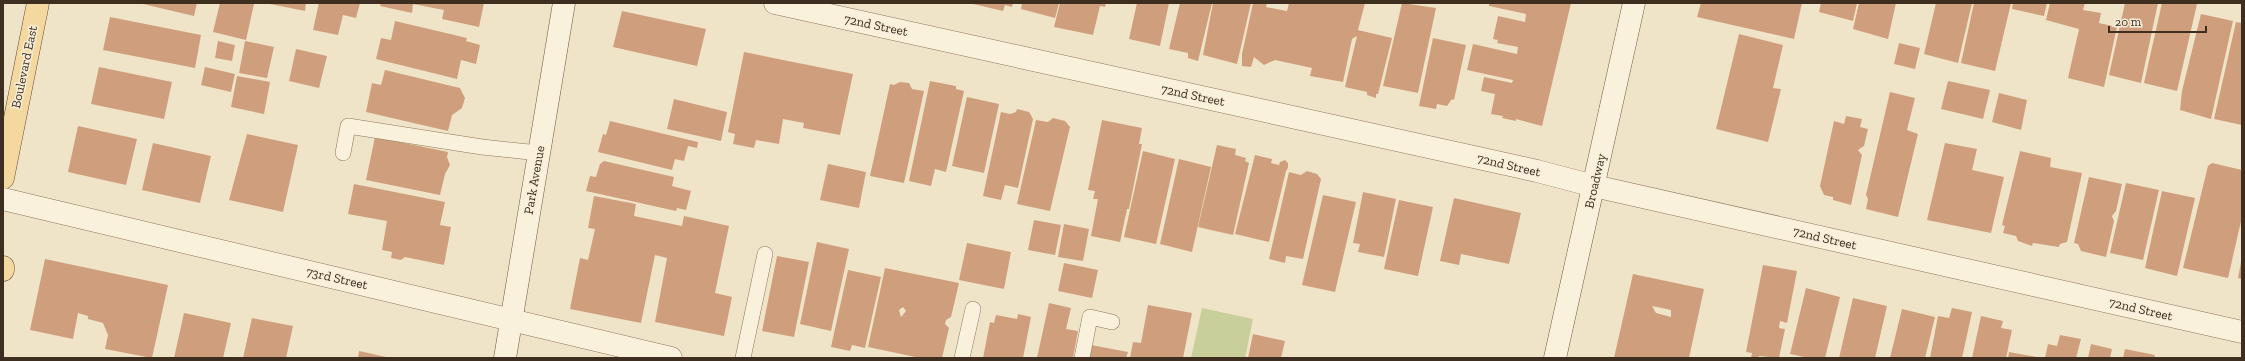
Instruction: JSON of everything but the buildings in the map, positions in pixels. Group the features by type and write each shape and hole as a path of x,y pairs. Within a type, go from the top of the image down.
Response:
{"main road":[{"name":"Boulevard East","path":"3,178 38,3"}],"street":[{"name":"Park Avenue","path":"505,358 564,3"},
{"name":"72nd Street","path":"775,3 1537,171 1594,186 2242,332"},
{"name":"Broadway","path":"1556,358 1634,3"},
{"name":"73rd Street","path":"3,199 672,358"}],"lane":[{"path":"342,153 348,126 482,147 538,153"},
{"path":"743,358 765,254"},
{"path":"962,358 973,309"},
{"path":"1082,358 1090,317 1112,322"}],"green space":[{"path":"1202,308 1253,319 1245,358 1191,358"}]}
